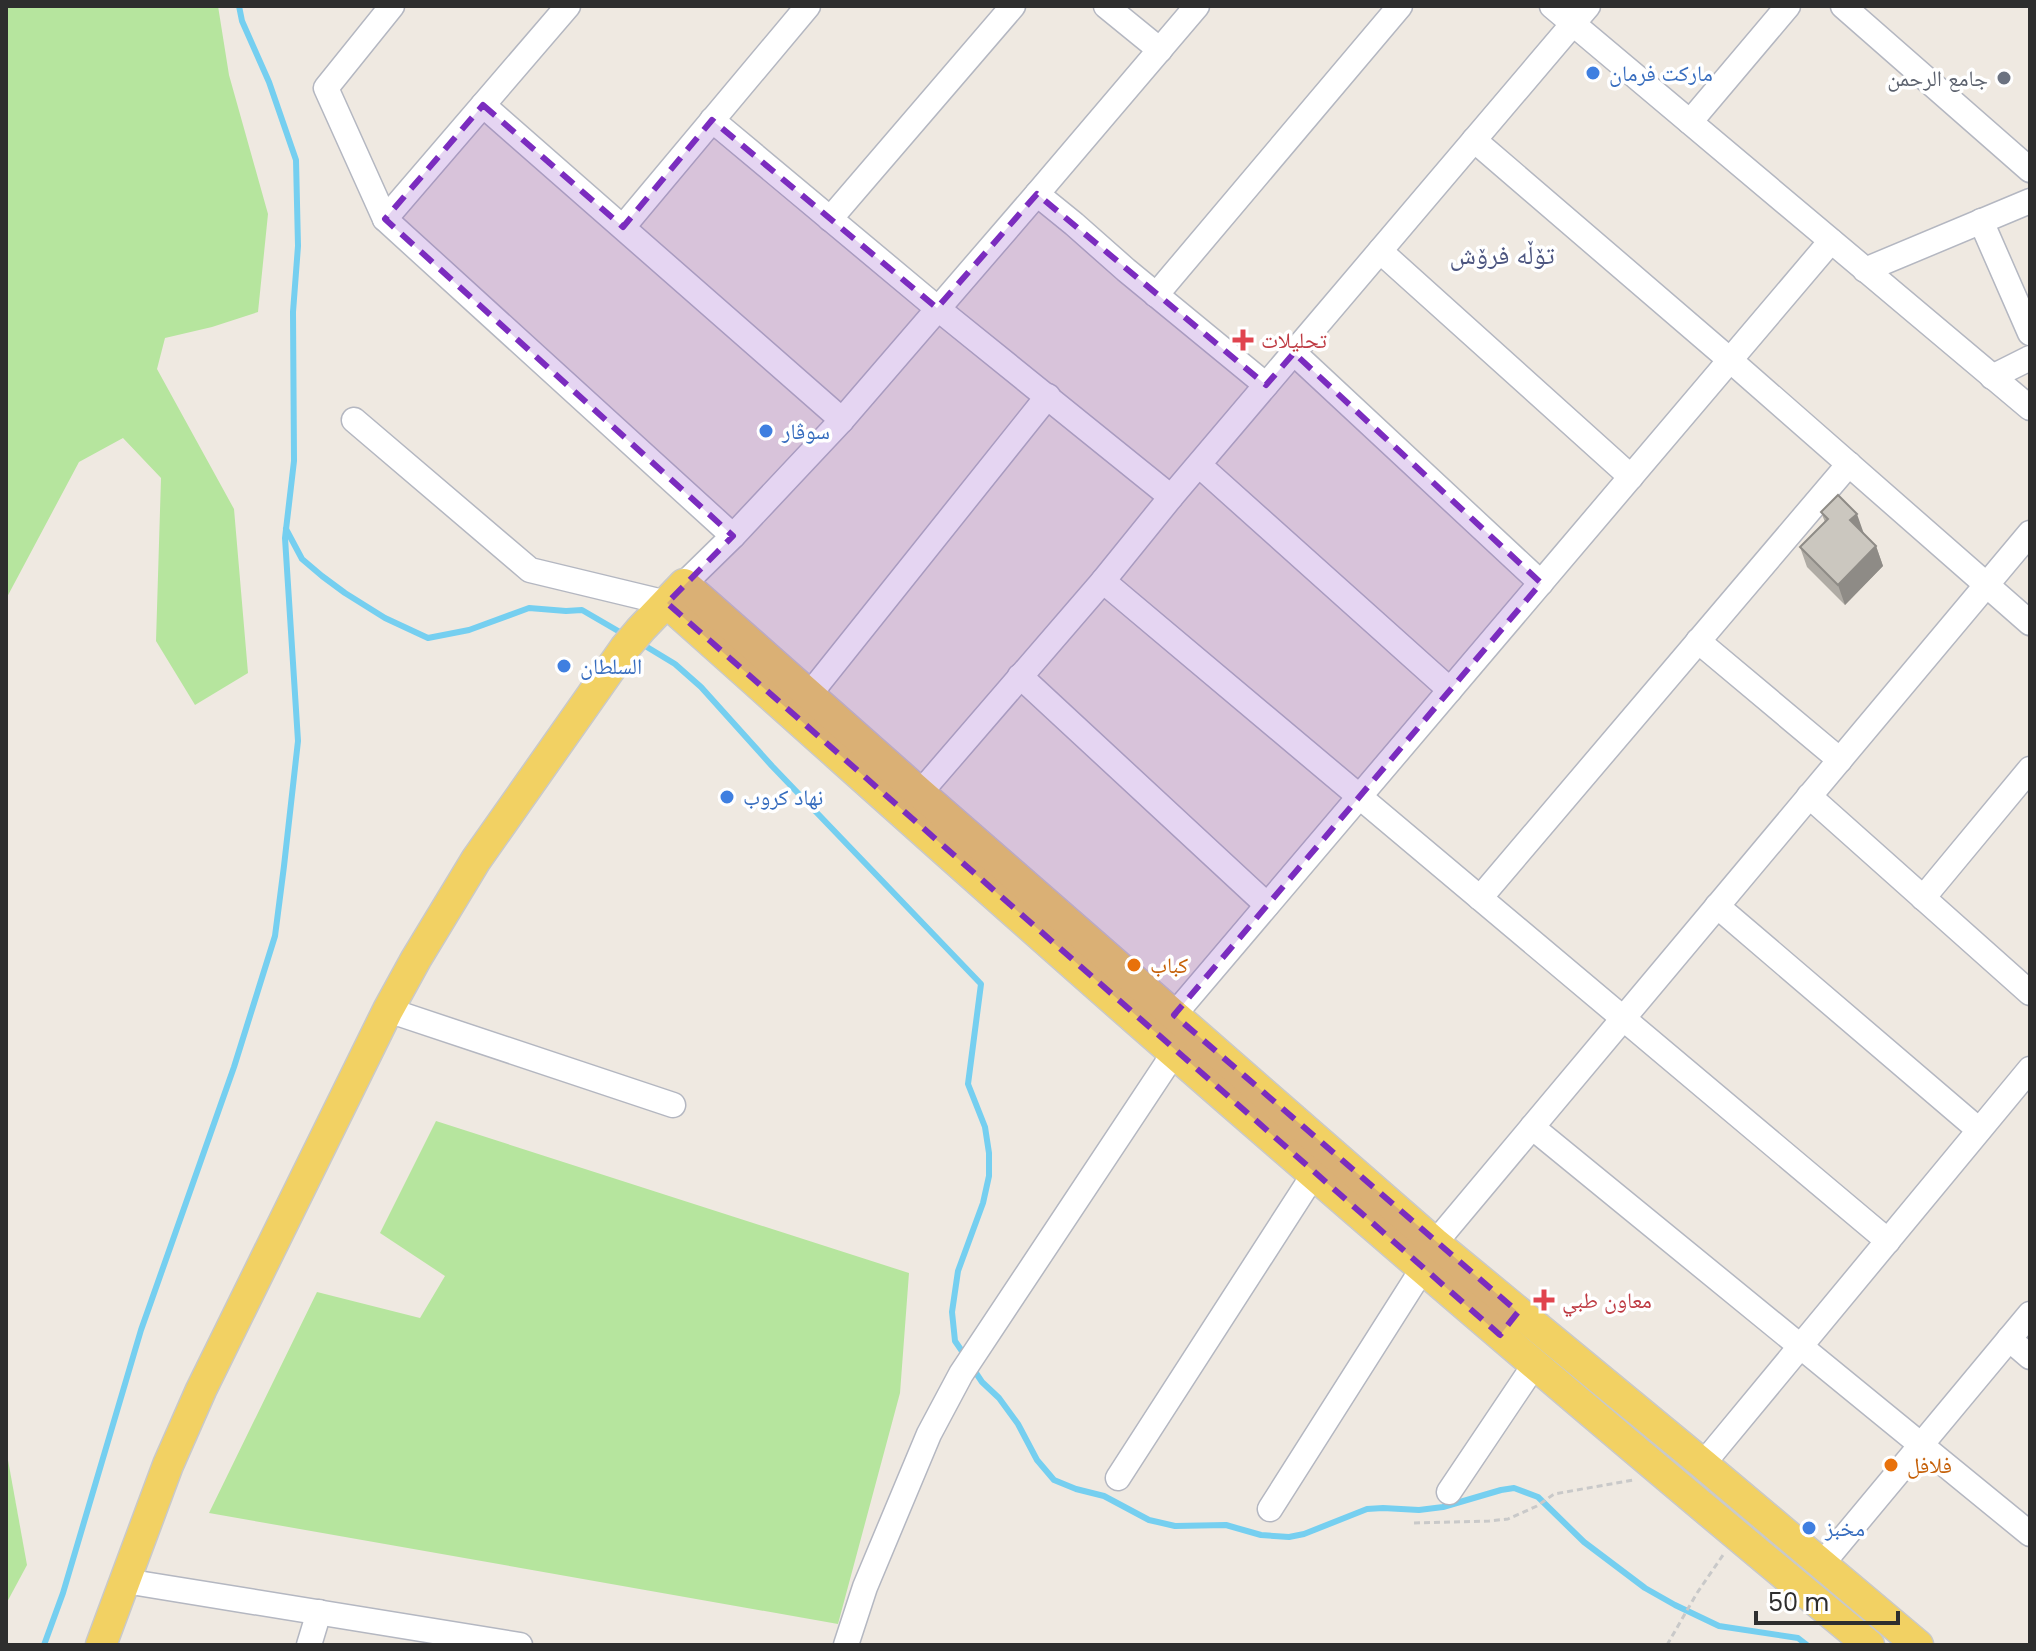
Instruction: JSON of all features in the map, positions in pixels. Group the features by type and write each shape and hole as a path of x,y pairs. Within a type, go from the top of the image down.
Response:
{"main road":[{"path":"101,1645 168,1465 201,1390 388,1010 476,860 633,638 676,593 920,793 1174,1015 1429,1256 1509,1324 1703,1464 1918,1645"},
{"path":"792,691 1174,1053 1314,1174 1429,1256"},
{"path":"1509,1324 1535,1364 1869,1645"}],"street":[{"path":"392,6 326,88 385,219 733,536"},
{"path":"385,219 568,6"},
{"path":"623,227 808,6"},
{"path":"830,219 1013,6"},
{"path":"1106,6 1160,50"},
{"path":"354,420 530,570 676,593 842,420 1197,6"},
{"path":"1156,295 1400,6"},
{"path":"1552,6 1581,15 1690,122 2030,408"},
{"path":"1690,122 1788,6"},
{"path":"1843,6 2030,170"},
{"path":"920,793 1581,15"},
{"path":"483,105 842,420"},
{"path":"712,120 937,308 1171,497"},
{"path":"1474,140 2030,623"},
{"path":"1037,194 1266,385"},
{"path":"1865,270 2030,201"},
{"path":"1981,221 2030,333"},
{"path":"1174,1015 1831,241"},
{"path":"1380,251 1631,477"},
{"path":"1294,353 1541,583"},
{"path":"1992,377 2030,358"},
{"path":"792,691 1048,396"},
{"path":"1480,898 1849,464"},
{"path":"1199,465 1450,690"},
{"path":"1270,1509 1429,1256 1532,1127 2030,533"},
{"path":"1103,581 1888,1241"},
{"path":"1698,641 1840,760"},
{"path":"1020,676 1267,905"},
{"path":"1923,898 2030,769"},
{"path":"1809,796 2030,993"},
{"path":"1717,906 1979,1130"},
{"path":"388,1010 673,1105"},
{"path":"846,1645 865,1587 923,1446 961,1374 1174,1053"},
{"path":"1703,1464 2030,1069"},
{"path":"1532,1127 2030,1534"},
{"path":"1118,1478 1314,1174"},
{"path":"1822,1564 2030,1314"},
{"path":"2009,1339 2030,1357"},
{"path":"1449,1492 1535,1364"},
{"path":"125,1581 520,1645"},
{"path":"309,1645 319,1612"}],"path":[{"path":"1414,1523 1508,1519 1537,1506 1554,1494 1664,1474"},
{"path":"1667,1645 1697,1593 1737,1536"}],"highlighted area":[{"path":"483,105 623,227 712,120 937,308 1037,194 1266,385 1294,353 1541,583 1174,1015 1518,1312 1500,1335 667,603 733,536 385,219"}],"green space":[{"path":"6,6 218,6 229,75 268,214 258,312 165,338 157,369 234,509 248,673 195,705 156,641 161,478 123,438 79,462 6,599"},
{"path":"436,1121 909,1273 900,1393 838,1624 209,1513 317,1292 420,1318 445,1276 380,1233"},
{"path":"6,1449 27,1565 6,1604"}],"building":[{"path":"1838,495 1857,514 1850,520 1876,546 1838,585 1800,547 1828,519 1821,512"}],"waterway":[{"path":"44,1645 63,1593 141,1330 234,1067 275,936 284,866 298,741 285,538 294,461 293,312 298,246 296,160 239,6"},
{"path":"286,529 302,559 322,576 385,618 428,638 469,630 529,608 582,610 625,635"},
{"path":"642,644 675,664 701,687 772,766 981,984 968,1084 985,1127 989,1176 983,1203 958,1271 952,1312 955,1341 966,1357"},
{"path":"972,1367 1018,1424 1037,1460 1054,1480 1104,1496 1149,1520 1175,1526 1226,1525 1261,1535 1289,1537 1367,1509 1443,1507 1514,1488 1538,1497 1584,1542 1645,1588 1675,1605 1719,1626 1798,1638 1807,1645"}],"place":[{"name":"مارکت فرمان","path":"1593,73"},
{"name":"جامع الرحمن","path":"2004,78"},
{"name":"تحلیلات","path":"1243,340"},
{"name":"سوڤار","path":"766,431"},
{"name":"السلطان","path":"564,666"},
{"name":"نهاد كروب","path":"727,797"},
{"name":"كباب","path":"1134,965"},
{"name":"معاون طبي","path":"1544,1300"},
{"name":"فلافل","path":"1891,1465"},
{"name":"مخبز","path":"1809,1528"}],"district":[{"name":"تۆڵە فرۆش","path":"1502,255"}]}
